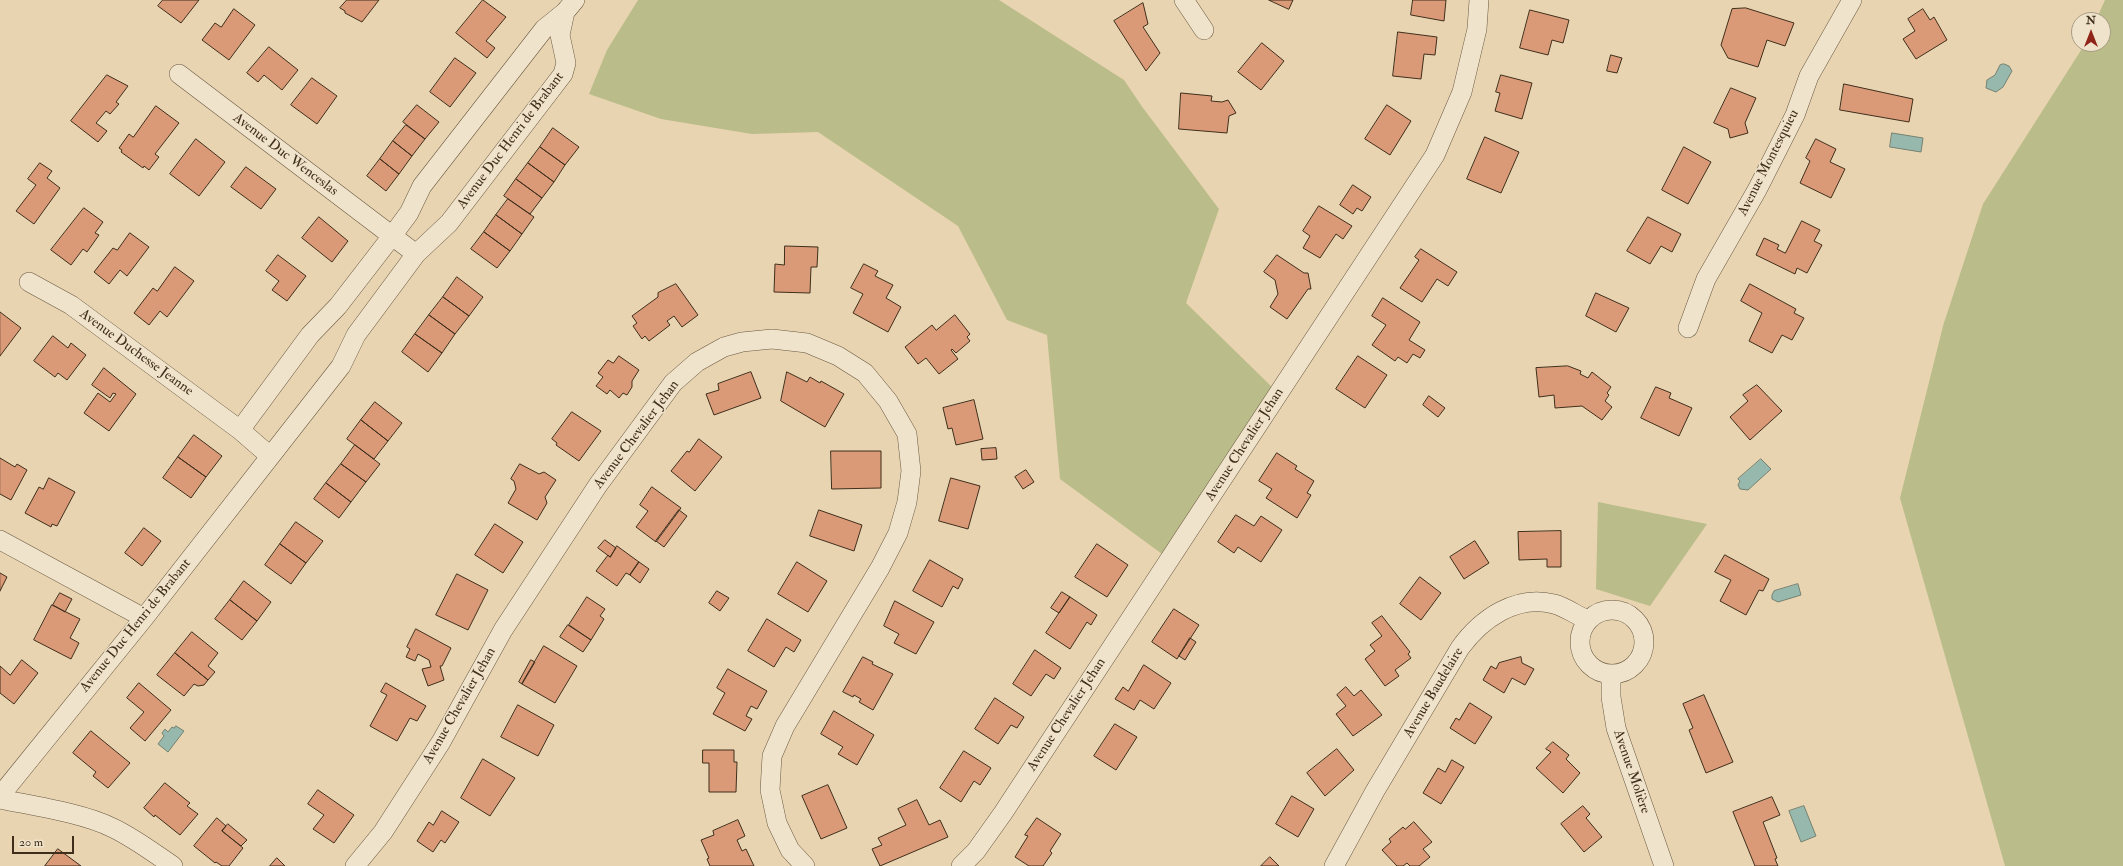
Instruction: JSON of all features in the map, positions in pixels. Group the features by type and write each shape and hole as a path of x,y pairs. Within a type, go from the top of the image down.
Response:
{"street":[{"path":"1184,0 1204,30"},
{"name":"Avenue Chevalier Jehan","path":"961,866 976,851 1003,813 1435,155 1462,92 1477,29 1479,0"},
{"name":"Avenue Montesquieu","path":"1688,328 1706,279 1757,190 1795,115 1809,76 1852,0"},
{"name":"Avenue Duc Henri de Brabant","path":"240,430 310,335 338,306 392,236 409,213 422,186 544,29 570,6"},
{"name":"Avenue Duc Henri de Brabant","path":"0,796 144,618 341,366 356,335 416,254 449,223 563,74 566,63 560,36 570,6"},
{"name":"Avenue Duc Wenceslas","path":"179,74 392,236"},
{"path":"392,236 416,254"},
{"name":"Avenue Duchesse Jeanne","path":"29,282 71,305 240,430"},
{"name":"Avenue Chevalier Jehan","path":"355,866 383,832 441,742 503,630 598,485 673,383 697,362 724,347 742,342 772,338 807,343 838,356 865,373 888,401 907,434 911,472 907,502 894,540 880,568 785,726 772,756 770,790 776,824 790,850 805,866"},
{"path":"240,430 270,456"},
{"path":"0,540 144,618"},
{"name":"Avenue Baudelaire","path":"1334,866 1375,791 1470,634 1481,624 1501,611 1512,606 1535,602 1557,605 1588,620"},
{"path":"1614,609 1628,613 1636,619 1642,628 1644,644 1638,661 1626,671 1611,675 1598,671 1584,658 1580,643 1580,635 1588,620 1603,611 1614,609"},
{"name":"Avenue Molière","path":"1611,675 1610,697 1616,728 1664,866"},
{"path":"0,799 69,813 112,827 142,844 173,866"}],"green space":[{"path":"638,0 999,0 1124,80 1143,108 1219,209 1186,303 1273,388 1162,554 1060,479 1047,335 1007,320 958,226 818,132 752,134 661,119 589,94 607,50"},
{"path":"2105,0 2123,0 2123,866 2005,866 1900,498 1943,326 1983,204 2080,52 2111,52 2111,12 2100,12"},
{"path":"1598,502 1707,524 1650,606 1596,589"}],"water":[{"path":"2004,64 2009,66 2012,71 2003,87 1996,92 1986,88 1987,80 1995,75 2000,65"},
{"path":"1892,133 1923,138 1921,152 1890,147"},
{"path":"1761,459 1771,469 1748,490 1740,489 1738,485 1740,481 1738,479"},
{"path":"1798,584 1801,595 1778,602 1772,599 1774,591"},
{"path":"176,726 184,731 168,752 158,744 164,736 162,733 165,729 168,732 172,727 174,728"},
{"path":"1804,806 1816,836 1801,842 1789,811"}],"building":[{"path":"163,0 199,0 181,23 158,6"},
{"path":"347,0 379,0 362,22 345,13 345,11 340,8"},
{"path":"483,0 506,17 486,41 495,48 487,58 456,33"},
{"path":"1269,0 1293,0 1289,9"},
{"path":"1413,0 1446,0 1444,21 1411,15"},
{"path":"1143,3 1148,24 1143,27 1160,53 1146,71 1114,21"},
{"path":"1746,8 1794,23 1785,46 1767,40 1758,67 1728,58 1721,45 1732,9"},
{"path":"234,9 255,25 229,60 202,40 215,23 221,27"},
{"path":"1923,9 1930,20 1934,17 1947,40 1916,59 1903,39 1915,31 1908,19"},
{"path":"1530,10 1569,20 1563,43 1552,40 1548,55 1520,48"},
{"path":"1398,32 1437,37 1435,55 1424,54 1421,79 1393,76"},
{"path":"1262,43 1284,61 1261,90 1238,72"},
{"path":"269,47 298,70 282,90 264,75 258,82 247,73"},
{"path":"1611,55 1622,58 1617,73 1607,71"},
{"path":"455,58 476,73 450,107 430,92"},
{"path":"107,75 128,86 116,102 119,104 110,114 106,111 96,123 107,131 98,142 71,121"},
{"path":"1501,75 1532,83 1522,119 1495,111 1500,93 1496,92"},
{"path":"312,78 337,96 317,124 291,105"},
{"path":"1844,84 1913,99 1909,122 1840,110"},
{"path":"1731,88 1756,98 1745,123 1748,133 1730,138 1728,129 1714,123"},
{"path":"1181,93 1212,96 1211,101 1222,102 1228,100 1236,113 1229,116 1227,133 1179,129"},
{"path":"417,105 439,122 425,139 403,122"},
{"path":"1387,105 1411,121 1390,155 1365,139"},
{"path":"156,106 179,123 155,154 159,157 149,170 144,166 143,168 121,152 122,150 119,148 129,134 133,137"},
{"path":"406,125 425,139 412,156 393,141"},
{"path":"553,128 579,147 565,165 540,147"},
{"path":"1485,137 1519,152 1501,193 1467,179"},
{"path":"196,139 225,162 199,196 170,174"},
{"path":"1816,139 1836,149 1830,162 1845,169 1831,198 1800,183 1810,161 1806,158"},
{"path":"393,141 412,156 399,174 380,159"},
{"path":"540,147 565,165 554,182 528,163"},
{"path":"1684,147 1711,162 1688,204 1662,190"},
{"path":"380,159 399,174 386,191 367,176"},
{"path":"40,163 52,171 47,178 60,188 34,224 16,211 36,185 28,179"},
{"path":"528,163 554,182 542,198 516,179"},
{"path":"246,167 276,189 261,209 231,187"},
{"path":"516,179 542,198 530,214 504,196"},
{"path":"1353,185 1371,197 1362,211 1357,208 1353,214 1340,205"},
{"path":"508,199 534,217 522,234 496,215"},
{"path":"1319,206 1352,226 1343,239 1336,234 1320,258 1303,248 1310,236 1303,231"},
{"path":"84,208 103,222 95,233 99,235 87,252 83,249 71,265 51,250"},
{"path":"496,215 522,234 510,251 484,232"},
{"path":"319,217 348,241 332,262 302,238"},
{"path":"1648,217 1681,234 1672,252 1661,246 1650,264 1627,251"},
{"path":"1802,221 1820,230 1814,241 1822,245 1807,273 1797,268 1795,274 1756,255 1764,238 1779,245 1777,249 1785,253"},
{"path":"484,232 510,251 497,268 471,249"},
{"path":"130,233 149,247 127,276 120,270 109,284 94,272 113,248 117,250"},
{"path":"785,246 818,247 817,267 811,267 810,293 774,292 775,264 784,265"},
{"path":"1421,249 1457,272 1448,286 1437,279 1422,302 1400,288 1419,260 1415,257"},
{"path":"278,255 306,276 287,301 272,290 279,281 266,271"},
{"path":"1277,255 1304,273 1308,273 1311,289 1308,289 1287,319 1270,307 1278,294 1275,280 1264,272"},
{"path":"864,264 878,271 875,276 893,285 886,298 901,307 888,332 853,313 863,294 851,288"},
{"path":"175,267 194,281 167,317 160,311 149,325 134,313 153,288 157,291"},
{"path":"457,277 483,297 469,316 443,297"},
{"path":"676,284 698,315 682,327 674,316 667,321 670,325 649,341 645,336 642,339 633,326 637,323 632,316 658,297 658,293"},
{"path":"1750,284 1796,309 1794,313 1804,318 1792,340 1782,335 1772,353 1749,341 1762,313 1741,301"},
{"path":"1596,293 1629,308 1616,332 1586,316"},
{"path":"443,297 469,316 455,334 429,315"},
{"path":"1383,298 1420,322 1409,340 1425,350 1420,358 1413,354 1407,363 1398,357 1395,361 1372,345 1386,325 1372,316"},
{"path":"0,312 21,328 0,356"},
{"path":"429,315 455,334 442,353 415,334"},
{"path":"955,315 970,334 967,337 970,341 956,353 952,349 951,350 958,359 939,374 926,358 918,364 905,347 932,325 936,330"},
{"path":"415,334 442,353 428,372 402,352"},
{"path":"53,336 68,348 71,343 86,355 67,380 58,373 55,377 34,361"},
{"path":"619,356 639,370 632,381 632,387 627,395 623,393 619,398 610,390 607,394 596,386 603,377 598,373 608,360 613,363"},
{"path":"1358,356 1387,375 1365,408 1336,389"},
{"path":"1568,366 1581,371 1580,374 1588,378 1592,372 1611,387 1607,393 1609,395 1605,401 1612,407 1602,420 1582,406 1555,408 1554,395 1539,397 1536,368"},
{"path":"104,368 136,394 109,431 84,413 98,393 110,402 116,394 113,393 110,398 92,385"},
{"path":"751,372 761,398 714,415 706,394 719,390 718,384"},
{"path":"787,372 807,382 810,377 820,383 821,381 844,394 825,427 781,401"},
{"path":"1757,385 1782,411 1750,440 1730,417 1748,401 1743,395"},
{"path":"1656,387 1671,393 1669,398 1692,408 1679,436 1641,418"},
{"path":"1429,396 1445,408 1438,417 1423,405"},
{"path":"974,400 983,439 956,445 952,428 948,429 943,408"},
{"path":"375,402 402,423 388,441 361,420"},
{"path":"572,412 601,431 579,461 556,445 557,443 552,439"},
{"path":"361,420 388,441 374,459 347,439"},
{"path":"194,435 222,456 206,477 178,457"},
{"path":"699,439 722,457 695,491 671,471"},
{"path":"355,445 380,464 366,482 341,464"},
{"path":"996,448 997,459 982,460 981,449"},
{"path":"831,451 881,451 881,488 832,489"},
{"path":"1277,453 1297,466 1295,469 1314,481 1307,493 1311,495 1297,518 1266,498 1272,489 1259,481"},
{"path":"178,457 206,477 191,498 163,478"},
{"path":"0,458 15,467 17,464 27,470 11,500 0,494"},
{"path":"341,464 366,482 351,502 326,483"},
{"path":"520,464 539,474 544,472 556,480 545,497 547,503 537,520 508,503 516,489 514,481 511,479"},
{"path":"1026,470 1034,482 1023,489 1015,477"},
{"path":"49,478 75,492 57,526 52,524 51,527 25,513 39,487 43,489"},
{"path":"951,478 980,486 968,529 939,521"},
{"path":"326,483 351,502 339,518 314,499"},
{"path":"652,487 681,508 656,542 636,527 648,511 640,505"},
{"path":"679,510 687,516 664,547 656,541"},
{"path":"819,510 862,525 854,551 810,536"},
{"path":"1236,515 1254,526 1261,516 1282,530 1261,562 1238,547 1234,553 1218,542"},
{"path":"296,522 323,541 306,563 280,544"},
{"path":"495,524 523,542 503,573 475,555"},
{"path":"144,528 161,541 142,566 125,553"},
{"path":"1561,531 1561,567 1547,567 1547,559 1519,560 1518,532"},
{"path":"605,540 616,548 610,557 598,548"},
{"path":"1475,541 1489,563 1464,579 1450,557"},
{"path":"280,544 306,563 291,584 265,565"},
{"path":"1097,544 1128,565 1107,597 1075,577"},
{"path":"617,546 639,562 630,575 626,573 617,586 596,571 608,555 610,557"},
{"path":"1725,555 1769,579 1763,591 1759,590 1746,615 1720,601 1731,580 1715,572"},
{"path":"930,560 963,579 958,589 953,586 942,607 913,591"},
{"path":"639,562 649,569 640,583 630,575"},
{"path":"797,562 827,581 808,612 778,594"},
{"path":"0,573 7,577 0,591"},
{"path":"457,574 488,590 468,630 436,615"},
{"path":"1420,577 1441,593 1421,620 1400,604"},
{"path":"244,581 271,602 257,621 230,600"},
{"path":"717,591 729,598 720,611 709,603"},
{"path":"1062,592 1070,597 1059,613 1051,608"},
{"path":"60,593 72,599 65,612 53,605"},
{"path":"587,597 605,609 600,616 604,619 591,640 569,625"},
{"path":"1070,597 1097,615 1091,625 1087,622 1070,649 1046,633"},
{"path":"230,600 257,621 242,640 215,619"},
{"path":"895,601 934,622 916,654 894,643 899,634 884,626"},
{"path":"52,605 80,619 70,638 79,643 71,659 34,640"},
{"path":"1174,609 1199,625 1177,659 1152,642"},
{"path":"1382,616 1410,652 1408,654 1411,658 1395,670 1399,676 1385,686 1365,659 1375,651 1370,645 1382,636 1372,623"},
{"path":"767,619 801,640 794,652 786,647 774,667 748,651"},
{"path":"568,625 591,640 583,652 560,637"},
{"path":"416,629 451,648 442,666 440,666 444,680 428,686 422,669 431,667 429,660 418,654 415,661 406,657 410,649 407,647"},
{"path":"192,632 218,653 208,666 215,672 208,680 175,653"},
{"path":"1190,638 1196,642 1185,660 1179,656"},
{"path":"544,646 577,666 555,703 522,684"},
{"path":"1035,650 1061,668 1054,679 1046,674 1031,696 1013,684"},
{"path":"175,653 208,680 204,685 198,686 194,684 184,696 157,675"},
{"path":"863,657 873,662 872,664 893,674 873,710 859,702 861,699 843,692"},
{"path":"1521,657 1522,663 1534,669 1525,685 1512,678 1504,693 1483,680 1491,666 1496,669 1499,663"},
{"path":"22,660 38,673 14,704 0,693 0,666 10,675"},
{"path":"531,660 535,662 522,684 519,682"},
{"path":"1144,665 1171,683 1154,709 1140,700 1134,710 1115,699 1123,687 1128,691"},
{"path":"728,669 767,691 757,709 751,706 746,716 752,719 745,731 713,714 725,693 717,688"},
{"path":"139,683 171,710 145,741 130,728 144,712 127,698"},
{"path":"386,683 426,706 417,721 410,718 397,741 370,726 387,695 381,692"},
{"path":"1346,687 1354,696 1361,690 1382,715 1353,736 1336,714 1346,706 1337,695"},
{"path":"1704,695 1733,762 1706,773 1689,730 1693,728 1683,704"},
{"path":"995,698 1024,717 1017,728 1011,725 998,744 975,729"},
{"path":"1470,703 1492,717 1475,744 1450,728 1456,718 1459,720"},
{"path":"518,705 554,725 538,756 501,737"},
{"path":"834,711 874,735 857,765 838,754 843,747 821,734"},
{"path":"1115,724 1137,737 1116,770 1094,756"},
{"path":"91,731 130,763 108,788 93,776 96,772 73,753"},
{"path":"1553,742 1569,755 1566,759 1580,773 1563,793 1536,768 1551,752 1546,749"},
{"path":"1337,749 1354,770 1325,796 1307,773"},
{"path":"703,750 734,750 734,762 737,762 736,792 709,792 709,763 703,763"},
{"path":"964,751 991,768 980,785 974,781 961,802 940,788"},
{"path":"483,759 515,778 490,816 461,798"},
{"path":"1452,760 1464,767 1441,804 1423,793 1438,768 1445,772"},
{"path":"165,783 190,803 187,806 198,814 180,835 155,815 154,817 144,808"},
{"path":"828,785 847,828 821,839 802,796"},
{"path":"318,790 354,815 334,843 313,829 324,815 308,804"},
{"path":"1292,796 1314,809 1298,837 1276,824"},
{"path":"1772,797 1780,815 1763,822 1777,858 1775,859 1778,866 1755,866 1733,812"},
{"path":"917,800 929,825 940,820 948,837 880,866 872,849 882,845 878,838 906,825 898,809"},
{"path":"1583,806 1590,814 1586,818 1602,837 1584,852 1561,824"},
{"path":"442,811 459,822 445,843 441,840 433,852 417,841 429,822 433,825"},
{"path":"217,818 226,826 222,831 243,848 229,866 222,866 216,862 215,863 194,846"},
{"path":"1037,818 1061,834 1050,851 1052,853 1043,866 1029,866 1015,857 1028,836 1025,835"},
{"path":"738,820 745,836 737,840 742,851 746,849 754,866 710,866 707,859 709,858 701,840 714,835 713,831"},
{"path":"1414,822 1432,842 1423,849 1430,857 1419,866 1410,866 1407,863 1403,866 1397,866 1382,850 1391,842 1389,839 1403,827 1405,829"},
{"path":"228,824 247,840 241,846 222,831"},
{"path":"58,849 81,866 45,866"},
{"path":"1270,857 1279,866 1261,866"},
{"path":"277,858 285,866 270,866"}]}
